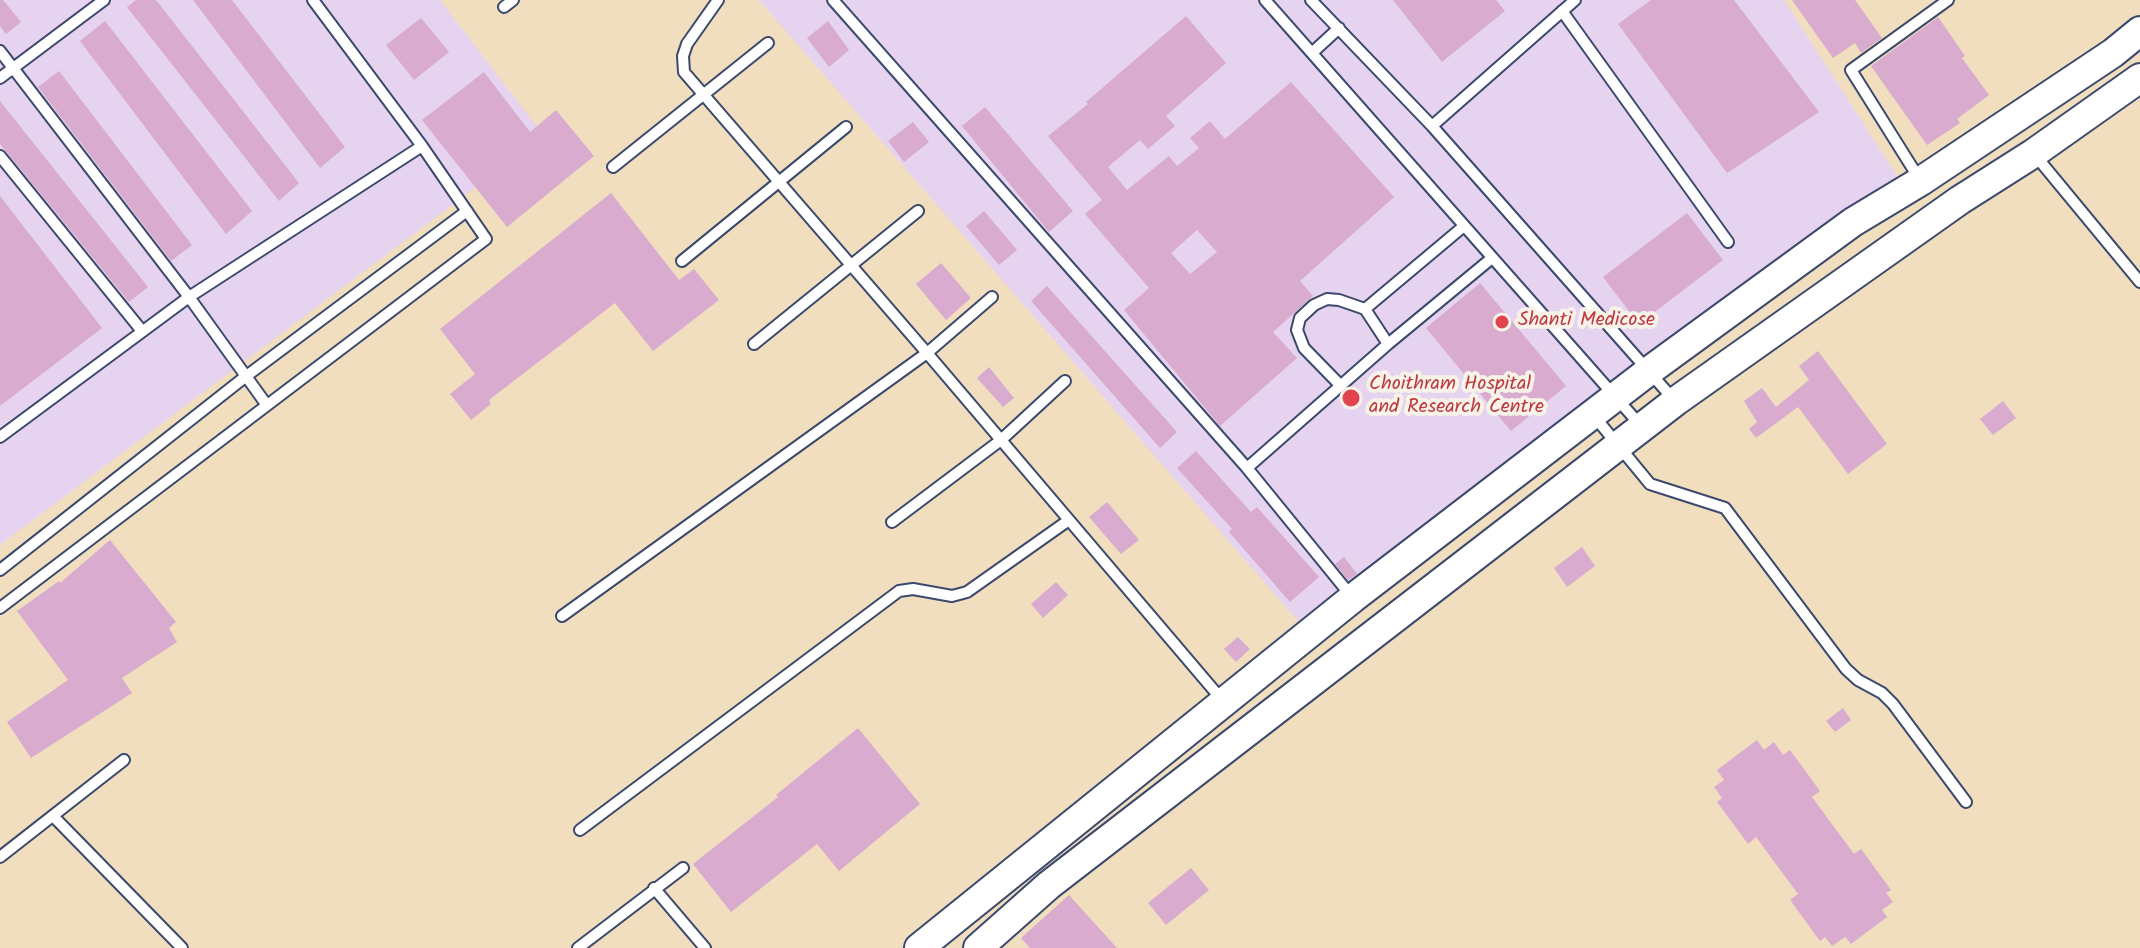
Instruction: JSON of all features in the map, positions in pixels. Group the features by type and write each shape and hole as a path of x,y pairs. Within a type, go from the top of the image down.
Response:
{"main road":[{"path":"919,948 1353,598 1649,371 1853,222 1921,181 2113,53 2140,31"},
{"path":"978,948 1049,885 1185,778 1676,401 1960,200 2034,153 2140,78"}],"lane":[{"path":"0,78 104,0"},
{"path":"0,608 486,239 422,146 313,0"},
{"path":"718,0 687,44 683,56 684,72 1224,702"},
{"path":"833,0 1247,468 1353,598"},
{"path":"1265,0 1643,428"},
{"path":"1311,0 1432,126 1676,401"},
{"path":"1432,126 1575,0"},
{"path":"1921,181 1851,70 1948,0"},
{"path":"1562,11 1728,242"},
{"path":"1313,52 1339,28"},
{"path":"613,167 768,43"},
{"path":"0,51 189,297 266,404"},
{"path":"682,261 846,127"},
{"path":"0,437 189,297 422,146"},
{"path":"2034,153 2140,282"},
{"path":"0,156 142,331"},
{"path":"0,570 245,377 467,211"},
{"path":"754,344 918,211"},
{"path":"1365,309 1464,226"},
{"path":"1247,468 1492,258"},
{"path":"562,616 927,353 992,297"},
{"path":"1341,386 1304,348 1298,337 1298,324 1314,305 1327,299 1365,309 1388,344"},
{"path":"892,522 1001,440 1065,381"},
{"path":"1593,415 1650,484 1725,508 1846,669 1893,704 1966,802"},
{"path":"580,830 899,591 913,589 952,596 967,592 1069,520"},
{"path":"0,857 124,760"},
{"path":"53,816 182,948"},
{"path":"578,948 683,868"},
{"path":"654,888 705,948"}],"shaded area":[{"path":"0,0 440,0 544,136 0,545"},
{"name":"Choithram Hospital and Research Centre","path":"759,0 1784,0 1897,176 1298,621"}],"building":[{"path":"0,0 21,22 6,34 0,26"},
{"path":"136,0 156,0 299,183 279,201 127,7"},
{"path":"193,0 232,0 345,147 320,168"},
{"path":"1393,0 1496,0 1505,11 1442,62"},
{"path":"1651,0 1734,0 1819,112 1727,173 1618,24"},
{"path":"1792,0 1855,0 1882,38 1861,53 1855,43 1833,58"},
{"path":"1186,16 1226,63 1166,116 1175,126 1148,149 1140,140 1108,167 1127,190 1169,156 1177,166 1199,148 1190,138 1210,121 1225,139 1291,82 1394,197 1300,281 1313,296 1273,332 1297,358 1220,426 1124,310 1149,288 1085,214 1102,200 1048,136 1088,104 1086,102","holes":["1197,230 1217,252 1190,274 1171,253"]},
{"path":"1938,17 1989,95 1957,119 1960,123 1927,145 1871,66"},
{"path":"421,18 449,52 414,80 386,45"},
{"path":"105,21 252,211 226,234 80,41"},
{"path":"828,21 849,50 829,67 807,38"},
{"path":"59,71 192,245 171,261 38,87"},
{"path":"484,72 530,132 556,110 594,156 507,227 422,120"},
{"path":"0,101 148,287 129,302 0,144"},
{"path":"985,107 1073,211 1049,232 962,126"},
{"path":"913,122 929,142 904,162 888,141"},
{"path":"611,193 679,280 694,269 719,300 653,351 615,303 489,400 491,404 471,420 450,394 475,374 440,329"},
{"path":"0,196 102,328 0,406"},
{"path":"984,211 1017,250 999,265 966,226"},
{"path":"1687,213 1723,260 1639,324 1603,277"},
{"path":"941,263 971,298 946,320 916,284"},
{"path":"1480,283 1566,386 1511,431 1426,328"},
{"path":"1047,286 1177,432 1160,448 1031,301"},
{"path":"1818,351 1887,444 1848,474 1798,407 1756,438 1749,429 1757,422 1744,401 1762,388 1776,407 1809,380 1799,366"},
{"path":"989,367 1014,398 1003,407 977,378"},
{"path":"2003,401 2016,418 1993,435 1980,419"},
{"path":"1196,451 1251,512 1257,507 1319,577 1290,602 1229,532 1232,529 1177,468"},
{"path":"1107,502 1139,540 1121,554 1089,517"},
{"path":"110,540 176,622 169,628 177,642 122,678 132,693 31,758 7,722 68,680 17,611 60,583"},
{"path":"1582,547 1595,566 1567,587 1554,568"},
{"path":"1344,557 1357,574 1348,580 1335,564"},
{"path":"1056,582 1068,595 1043,618 1031,604"},
{"path":"1238,637 1250,649 1236,662 1224,649"},
{"path":"1843,708 1851,720 1835,732 1826,721"},
{"path":"858,728 920,804 839,871 817,844 731,912 693,864"},
{"path":"1757,740 1764,750 1774,742 1783,755 1790,750 1820,791 1812,797 1854,854 1861,849 1891,890 1886,893 1893,902 1882,910 1887,917 1851,944 1845,937 1832,946 1825,937 1820,941 1790,900 1798,894 1756,837 1748,844 1717,802 1722,798 1714,787 1724,780 1717,770"},
{"path":"1191,868 1209,890 1166,925 1148,903"},
{"path":"1069,895 1117,948 1030,948 1021,938"}],"place":[{"name":"Shanti Medicose","path":"1502,322"},
{"name":"Choithram Hospital and Research Centre","path":"1351,398"}]}
